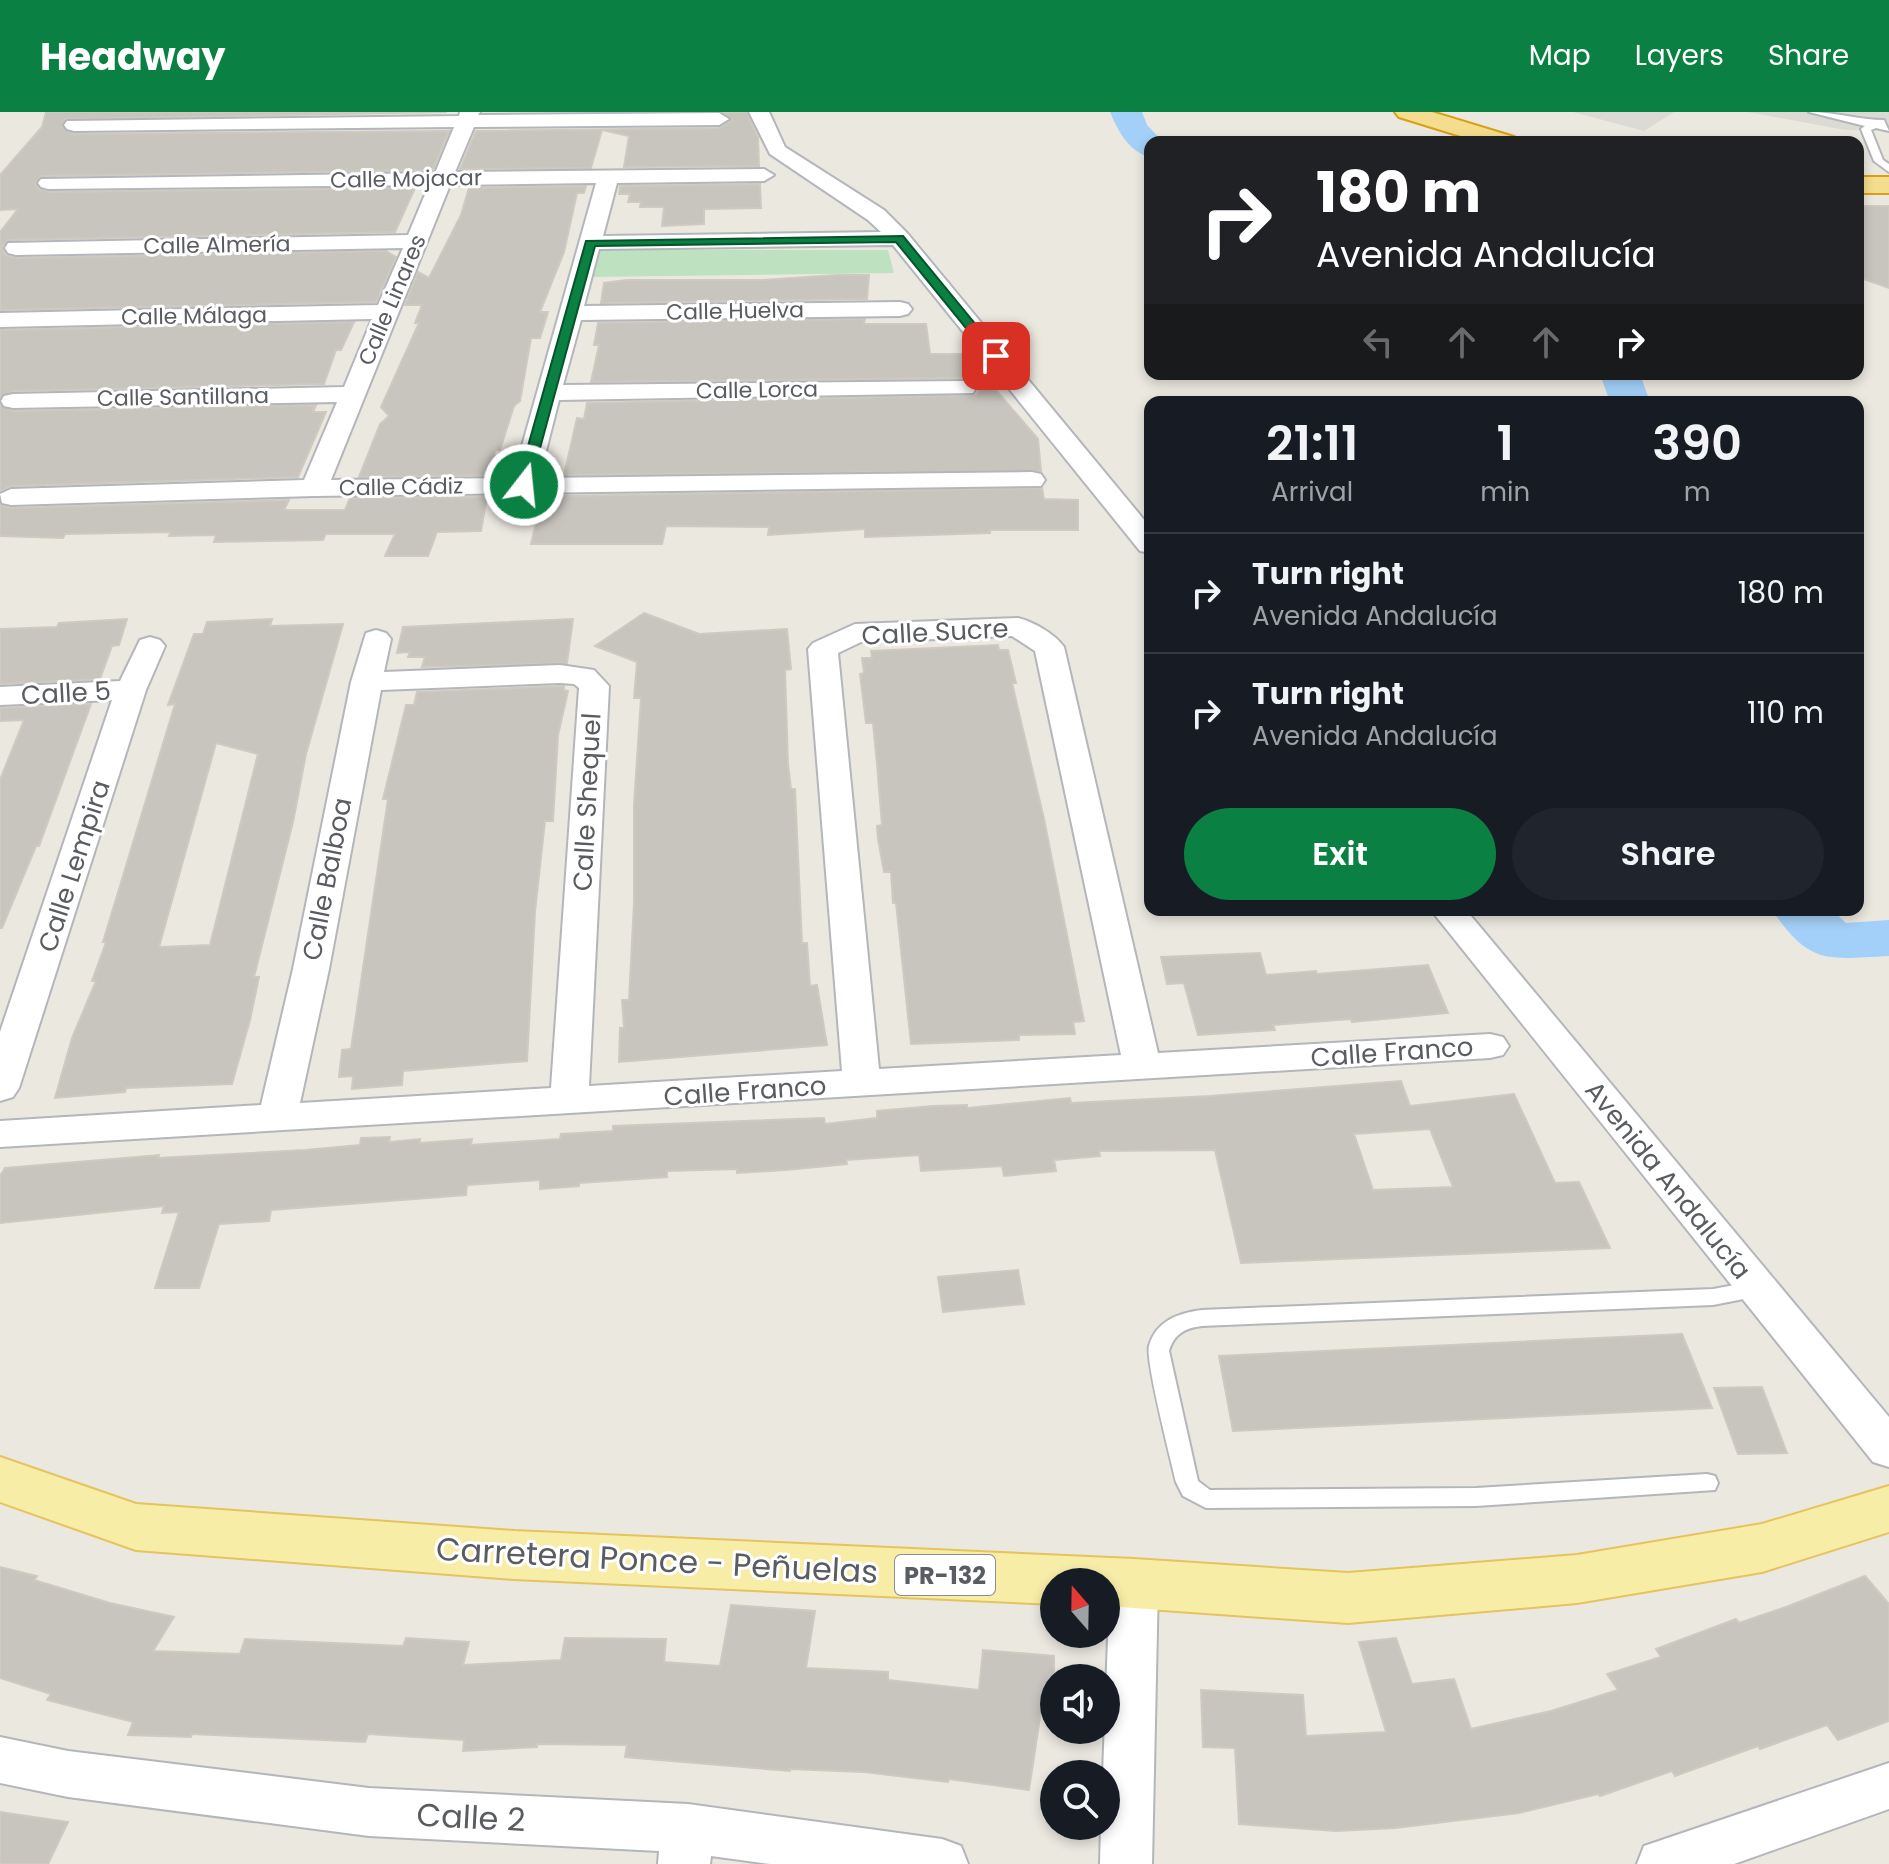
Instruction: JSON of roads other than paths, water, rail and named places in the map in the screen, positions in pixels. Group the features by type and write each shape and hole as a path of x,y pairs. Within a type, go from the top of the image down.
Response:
{"highway":[{"path":"1407,112 1485,136"},
{"path":"1864,185 1889,185"}],"main road":[{"name":"Carretera Ponce - Peñuelas","path":"0,1479 136,1527 514,1555 1134,1583 1348,1598 1577,1579 1762,1548 1889,1509"}],"street":[{"path":"759,112 777,150 876,215 899,238 1144,538"},
{"path":"74,125 468,117 719,119"},
{"name":"Calle Linares","path":"314,488 468,117"},
{"name":"Calle Mojacar","path":"48,183 764,175"},
{"path":"524,485 608,177"},
{"path":"590,243 899,238"},
{"name":"Calle Almería","path":"16,248 417,241"},
{"name":"Calle Huelva","path":"571,313 900,309"},
{"name":"Calle Málaga","path":"0,320 387,312"},
{"name":"Calle Lorca","path":"549,393 964,388"},
{"name":"Calle Santillana","path":"13,401 353,394"},
{"name":"Calle Cádiz","path":"11,497 314,488 1032,480"},
{"name":"Calle Sucre","path":"862,1084 823,649 855,633 1018,627 1049,647 1143,1068"},
{"name":"Calle Balboa","path":"277,1119 311,969 376,639"},
{"name":"Calle Lempira","path":"0,1088 14,1009 150,646"},
{"name":"Calle Shequel","path":"366,682 560,674 583,676 594,686 569,1102"},
{"name":"Calle 5","path":"0,696 131,690"},
{"name":"Avenida Andalucía","path":"1453,916 1889,1449"},
{"name":"Calle Franco","path":"0,1134 1490,1046"},
{"path":"1126,1864 1134,1583"},
{"name":"Calle 2","path":"0,1760 68,1774 369,1812 686,1846 942,1864"},
{"path":"1663,1864 1889,1786"}],"lane":[{"path":"1814,112 1884,126"},
{"path":"1873,112 1884,126"},
{"path":"1884,126 1889,116"},
{"path":"1884,126 1866,129 1879,161 1889,169"},
{"path":"1870,139 1889,139"},
{"path":"1707,1483 1476,1497 1206,1499 1191,1489 1187,1482 1158,1351 1160,1340 1176,1324 1202,1318 1713,1297 1757,1289"}],"waterway":[{"path":"1126,112 1133,128 1144,140"},
{"path":"1622,380 1628,396"},
{"path":"1806,916 1832,941 1889,938"}]}
